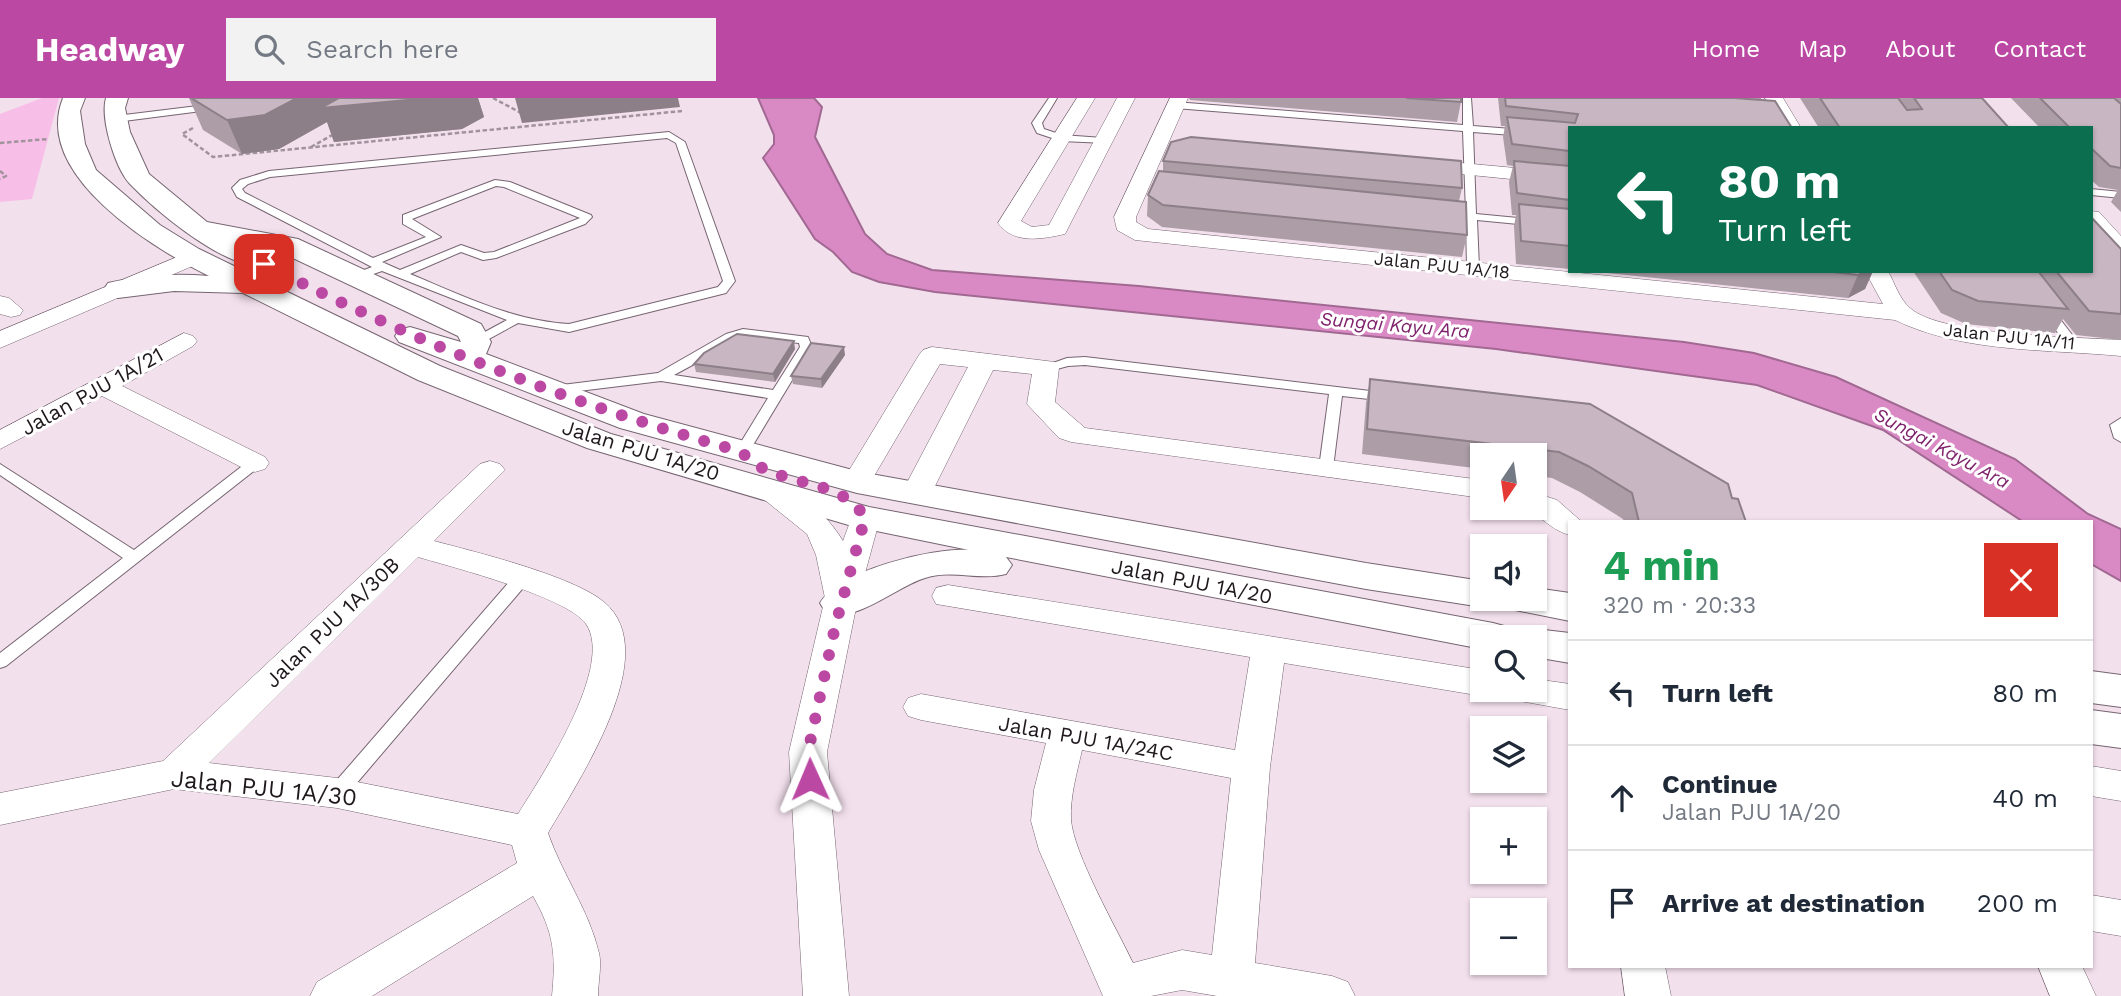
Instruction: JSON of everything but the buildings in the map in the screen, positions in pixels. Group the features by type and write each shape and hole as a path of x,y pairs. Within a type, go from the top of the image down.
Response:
{"street":[{"name":"Jalan PJU 1A/20","path":"74,98 69,111 73,144 85,173 151,231 193,236 337,302 472,351 548,391 632,421 742,452 754,466 849,500 858,506 861,500"},
{"path":"1086,98 1009,223 1018,232 1035,235 1057,229 1126,98"},
{"name":"Jalan PJU 1A/18","path":"1177,102 1158,143 1146,186 1125,217 1125,225 1143,234 1900,313"},
{"name":"Jalan PJU 1A/20","path":"117,109 118,132 138,178 193,236 256,289 429,373 598,441 764,488 861,500 1470,633"},
{"path":"1757,112 1783,113"},
{"path":"1158,143 1185,145"},
{"path":"1402,164 1568,178"},
{"path":"2093,219 2121,249"},
{"path":"0,340 134,275 152,261 151,231"},
{"path":"118,289 193,236 288,245 370,269 470,330 472,351"},
{"path":"1877,273 1900,313"},
{"path":"79,304 118,289 174,282 210,282 256,289"},
{"name":"Jalan PJU 1A/11","path":"1900,313 1912,321 1952,331 2121,348"},
{"name":"Jalan PJU 1A/21","path":"0,441 184,341"},
{"path":"826,996 808,752 861,500 932,355 1046,368 1041,404 1069,432 1470,487"},
{"path":"915,494 984,361"},
{"path":"102,386 256,463"},
{"name":"Jalan PJU 1A/30B","path":"174,774 490,470"},
{"path":"764,488 806,514 829,540 840,603"},
{"name":"Jalan PJU 1A/20","path":"861,500 915,494 1470,592"},
{"path":"1547,507 1568,524"},
{"path":"332,996 534,851 566,768 587,724 605,674 610,648 605,624 589,607 523,577 412,545"},
{"path":"840,603 916,565 939,560 969,561 1373,629 1444,629"},
{"path":"948,596 1470,681"},
{"path":"1547,603 1568,607"},
{"path":"1547,645 1568,648"},
{"path":"1232,976 1251,767 1269,649"},
{"path":"2093,687 2121,691"},
{"path":"1547,694 1568,697"},
{"name":"Jalan PJU 1A/24C","path":"921,707 1251,767"},
{"path":"2093,727 2121,731"},
{"path":"1067,734 1053,790 1051,821 1059,850 1124,991 1153,975 1182,970 1232,976 1332,996"},
{"name":"Jalan PJU 1A/30","path":"0,809 174,774 337,793 534,851"},
{"path":"2093,781 2121,786"},
{"path":"534,851 562,908 578,955 575,996"},
{"path":"2093,912 2121,918"},
{"path":"1643,968 1648,996"},
{"path":"2061,968 2073,996"}],"lane":[{"path":"1053,98 1036,127 1061,138 1103,141"},
{"path":"1467,98 1473,268"},
{"path":"1177,102 1532,134"},
{"path":"117,109 218,107 228,114"},
{"path":"644,135 669,135 677,138 729,281 722,290 569,328 547,327 517,319 400,274 370,269 241,195 237,188 269,174 644,135"},
{"path":"495,183 506,184 587,217 581,222 490,257 461,248 407,222 407,217 495,183"},
{"path":"2093,192 2121,195"},
{"path":"1430,213 1568,226"},
{"path":"370,269 435,237"},
{"path":"400,274 461,248"},
{"path":"2040,302 2072,343"},
{"path":"472,351 517,319"},
{"path":"661,377 730,337 743,333 804,340 806,347 742,452"},
{"path":"1046,368 1084,361 1405,400"},
{"path":"548,391 661,377 777,395"},
{"path":"1326,468 1336,391"},
{"path":"2121,422 2117,425 2121,438"},
{"path":"0,662 256,463"},
{"path":"0,468 135,558"},
{"path":"337,793 523,577"}],"path":[{"path":"493,98 528,118 520,127"},
{"path":"228,114 182,134 213,157 682,111 676,105"},
{"path":"308,149 345,128"},
{"path":"0,143 36,141"},
{"path":"0,171 6,176 0,179"}],"shaded area":[{"path":"42,98 59,98 32,199 0,202 0,114"}],"water":[{"name":"Sungai Kayu Ara","path":"758,98 814,98 822,107 815,137 865,234 887,254 932,270 1139,286 1684,342 1754,353 1836,377 2015,459 2088,514 2121,529 2121,581 2093,565 2093,520 2020,520 1883,430 1757,385 1496,349 935,292 879,282 852,272 833,252 815,239 763,158 774,144 774,135"}],"route":[{"path":"264,264 337,302 438,348 632,421 742,452 754,466 832,492 858,506 865,518 840,603 808,752 810,779"}]}
